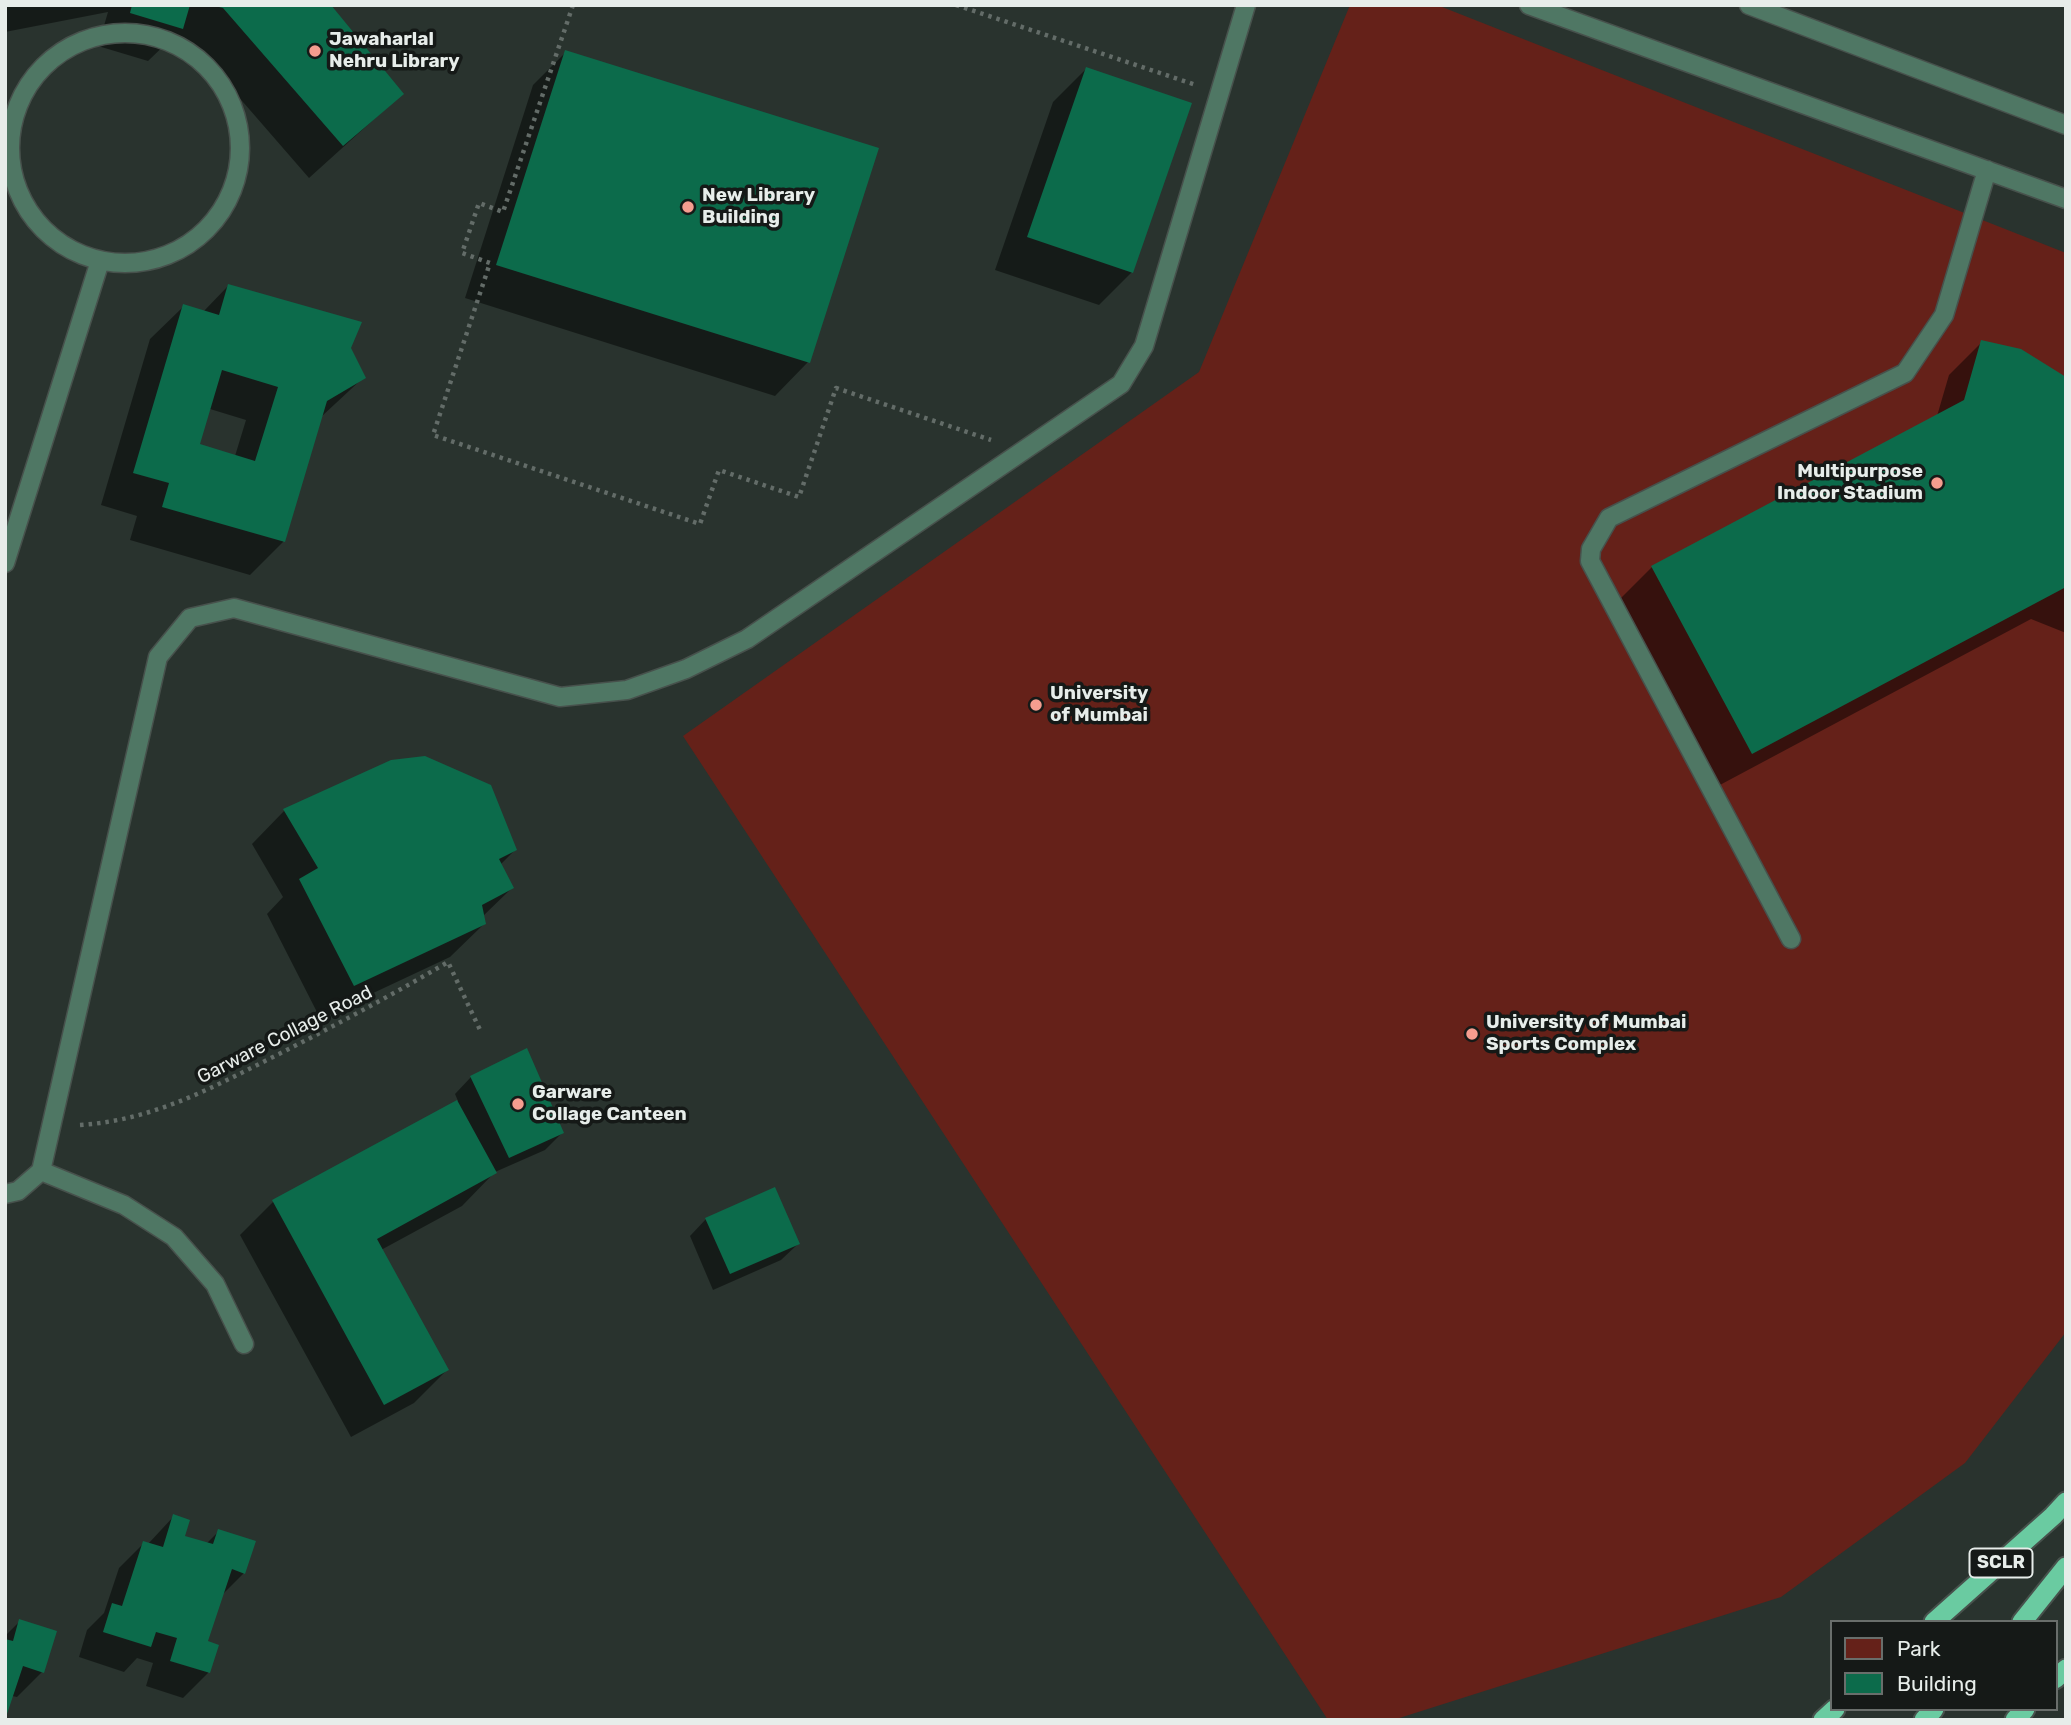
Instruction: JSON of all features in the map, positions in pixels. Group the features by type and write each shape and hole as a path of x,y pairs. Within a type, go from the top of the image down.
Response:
{"highway":[{"name":"SCLR","path":"1936,1620 2066,1502"},
{"path":"2024,1620 2066,1567"}],"lane":[{"path":"5,1194 18,1191 41,1171 158,657 190,618 234,608 560,697 627,690 686,669 747,639 1121,384 1144,346 1246,5"},
{"path":"1529,5 2066,199"},
{"path":"1749,5 2066,125"},
{"path":"129,32 167,39 200,59 225,89 239,125 240,163 228,200 204,232 173,253 138,262 100,261 65,247 37,223 30,212 18,191 9,155 13,118 28,83 56,55 90,37 129,32"},
{"path":"1791,939 1590,561 1591,549 1609,518 1905,373 1944,316 1987,170"},
{"path":"5,563 100,261"},
{"path":"41,1171 124,1205 174,1237 215,1284 244,1344"}],"path":[{"path":"573,5 503,212 479,203 462,253 490,263 433,435 700,524 719,470 799,497 836,388 1023,451"},
{"path":"956,5 1220,93"},
{"name":"Garware Collage Road","path":"51,1127 99,1124 180,1104 379,1003 448,962 481,1032"}],"green space":[{"name":"University of Mumbai Sports Complex","path":"1350,5 1437,5 2066,253 2066,1332 1965,1463 1781,1597 1393,1720 1328,1720 683,736 1199,372"}],"building":[{"path":"132,5 190,5 183,29 130,13"},
{"name":"Jawaharlal Nehru Library","path":"331,5 404,94 343,146 223,8 215,6"},
{"name":"New Library Building","path":"565,50 879,148 810,363 496,265"},
{"path":"1086,67 1192,103 1133,273 1027,237"},
{"path":"228,284 362,322 351,348 366,378 327,401 285,542 162,507 169,483 133,473 183,304 219,315","holes":["222,370 278,387 255,461 200,444"]},
{"name":"Multipurpose Indoor Stadium","path":"1981,340 2021,349 2066,377 2066,587 1752,754 1651,566 1964,400"},
{"path":"425,756 491,785 517,850 499,859 514,888 482,905 486,924 354,986 299,879 318,868 283,809 391,760"},
{"name":"Garware Collage Canteen","path":"527,1048 564,1133 509,1158 470,1076"},
{"path":"457,1100 497,1173 377,1239 449,1370 384,1405 272,1200"},
{"path":"775,1187 800,1244 730,1274 705,1218"},
{"path":"173,1514 190,1520 185,1536 213,1544 218,1529 256,1541 245,1574 232,1569 208,1641 219,1645 210,1673 170,1661 177,1638 156,1632 151,1647 103,1632 112,1603 122,1606 143,1541 163,1547"},
{"path":"19,1619 57,1631 44,1673 23,1666 5,1720 5,1639 13,1641"}],"place":[{"name":"Jawaharlal Nehru Library","path":"315,51"},
{"name":"New Library Building","path":"688,207"},
{"name":"Multipurpose Indoor Stadium","path":"1937,483"},
{"name":"University of Mumbai","path":"1036,705"},
{"name":"University of Mumbai Sports Complex","path":"1472,1034"},
{"name":"Garware Collage Canteen","path":"518,1104"}]}
